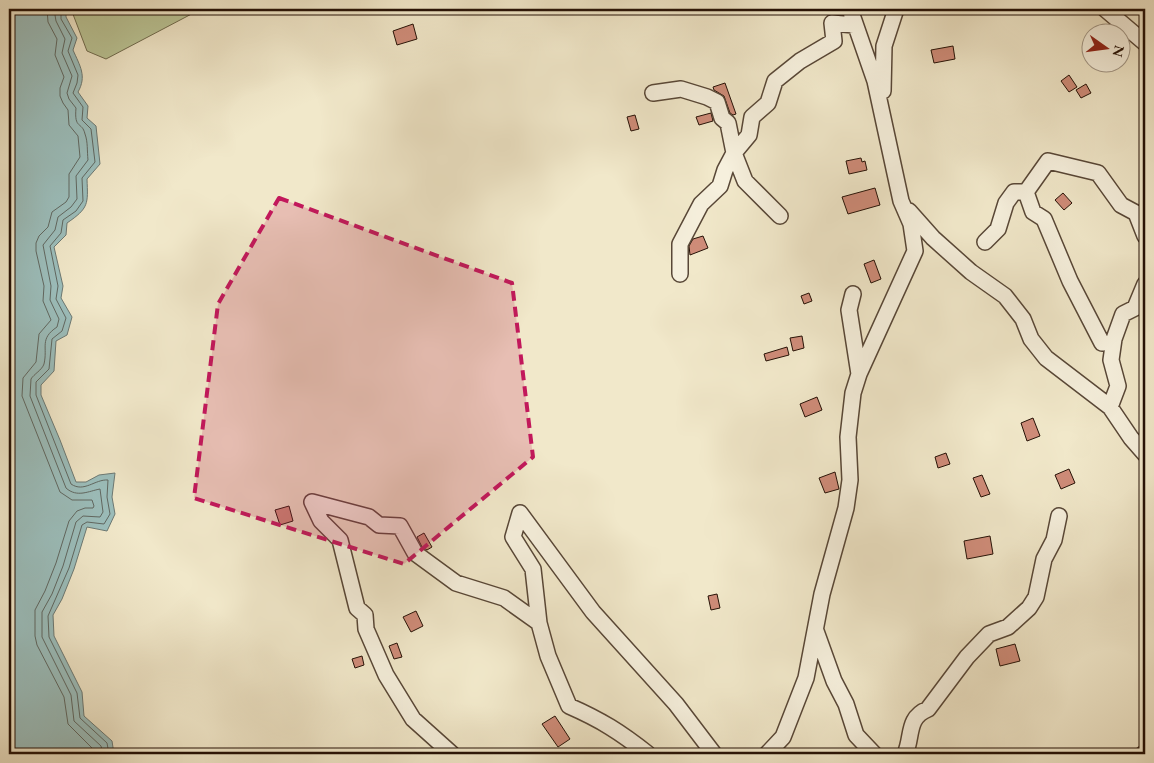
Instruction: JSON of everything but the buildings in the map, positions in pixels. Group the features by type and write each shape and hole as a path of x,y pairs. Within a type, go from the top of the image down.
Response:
{"street":[{"path":"767,754 783,736 806,678 822,594 846,508 850,480 848,436 853,394 859,374 915,251 911,224 901,201 875,81 850,9"},
{"path":"882,118 884,46 896,9"},
{"path":"1104,9 1145,43"},
{"path":"680,274 680,244 701,204 720,186 725,170 734,153 749,135 752,117 768,103 775,81 800,61 834,42 832,23 854,25"},
{"path":"653,93 681,89 708,97 717,102 722,118 728,123 734,153 746,181 780,216"},
{"path":"1026,192 1048,161 1098,173 1121,205 1136,213 1145,236"},
{"path":"985,242 998,229 1006,203 1014,192 1026,192"},
{"path":"1026,192 1033,212 1044,219 1070,281 1102,343"},
{"path":"901,201 932,238 971,272 1005,296 1024,319 1031,338 1046,358 1110,406 1131,438 1145,454"},
{"path":"1110,406 1118,386 1111,360 1114,339 1123,314 1136,308 1145,284"},
{"path":"853,294 849,310 859,374"},
{"path":"452,754 414,719 386,675 366,629 365,615 357,608 340,540 321,521 312,502 369,517 379,525 400,526 416,553 456,582 504,598 539,623"},
{"path":"648,754 599,720 569,706 548,656 539,623 533,569 513,537 520,513 593,612 676,704 714,754"},
{"path":"905,754 910,728 919,713 928,709 967,657 989,634 1008,627 1029,608 1036,598 1044,559 1054,540 1059,516"},
{"path":"816,631 834,681 846,704 856,735 874,754"}],"highlighted area":[{"path":"279,198 512,283 533,457 404,564 194,498 218,304"}],"green space":[{"path":"71,9 201,9 106,59 87,51"}],"water":[{"path":"9,9 66,9 66,17 77,38 73,50 82,76 78,92 88,106 87,118 96,126 100,164 87,179 86,205 80,213 67,223 66,235 54,247 63,286 61,298 72,317 67,335 56,341 54,371 41,385 41,395 76,482 86,482 99,475 115,473 112,497 115,514 107,531 87,527 74,569 62,599 53,615 54,636 82,692 84,716 112,741 114,754 9,754"}]}
